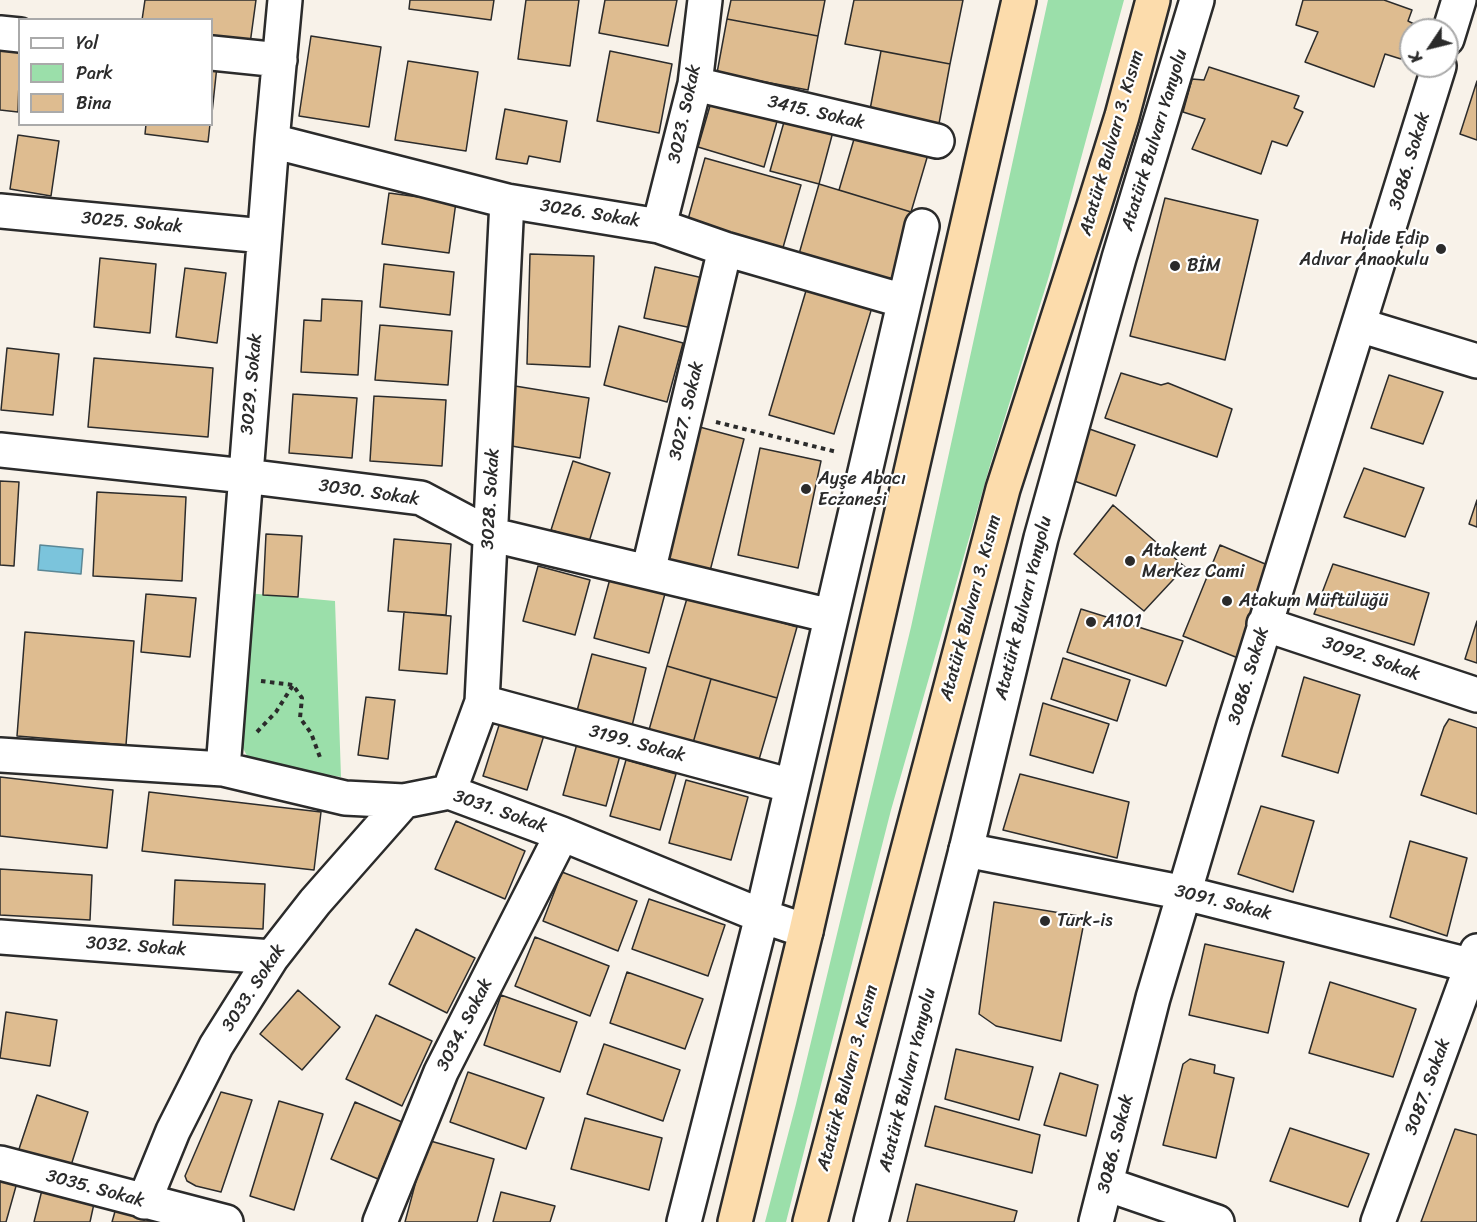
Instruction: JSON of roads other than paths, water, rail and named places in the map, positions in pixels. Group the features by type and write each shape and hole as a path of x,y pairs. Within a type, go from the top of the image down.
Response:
{"highway":[{"path":"735,1222 806,931 1019,0"},
{"name":"Atatürk Bulvarı 3. Kısım","path":"810,1222 1003,489 1112,149 1152,0"}],"street":[{"name":"3029. Sokak","path":"223,769 264,236 285,0"},
{"name":"3023. Sokak","path":"659,226 694,84 705,0"},
{"name":"Atatürk Bulvarı Yanyolu","path":"871,1222 966,850 1041,538 1119,258 1197,0"},
{"path":"1453,18 1459,0"},
{"path":"0,33 18,35"},
{"path":"213,53 280,60"},
{"name":"3086. Sokak","path":"1096,1222 1153,998 1264,624 1435,78"},
{"name":"3415. Sokak","path":"694,84 937,141"},
{"name":"3026. Sokak","path":"272,141 507,201 659,226 725,249 904,301"},
{"name":"3028. Sokak","path":"449,792 482,702 507,201"},
{"name":"3025. Sokak","path":"0,211 264,236"},
{"path":"684,1222 762,916 922,226"},
{"name":"3027. Sokak","path":"648,572 725,249"},
{"path":"1359,325 1477,361"},
{"name":"3030. Sokak","path":"0,450 245,476 421,498 489,534 831,616"},
{"name":"3092. Sokak","path":"1264,624 1477,695"},
{"name":"3199. Sokak","path":"482,702 792,786"},
{"name":"3031. Sokak","path":"0,755 223,769 345,798 404,801 449,792 562,834 762,916 806,931"},
{"name":"3033. Sokak","path":"144,1202 173,1131 216,1046 272,957 315,902 404,801"},
{"name":"3034. Sokak","path":"380,1222 441,1072 562,834"},
{"name":"3091. Sokak","path":"966,850 1185,893 1475,961"},
{"name":"3032. Sokak","path":"0,937 272,957"},
{"name":"3087. Sokak","path":"1378,1222 1475,961"},
{"name":"3035. Sokak","path":"0,1163 226,1222"},
{"path":"1106,1184 1217,1222"}],"water":[{"path":"40,545 83,549 81,574 38,570"}],"place":[{"name":"Halide Edip Adıvar Anaokulu","path":"1441,249"},
{"name":"BİM","path":"1175,266"},
{"name":"Ayşe Abacı Eczanesi","path":"806,489"},
{"name":"Atakent Merkez Cami","path":"1130,561"},
{"name":"Atakum Müftülüğü","path":"1227,601"},
{"name":"A101","path":"1091,622"},
{"name":"Turk-is","path":"1045,921"}]}
